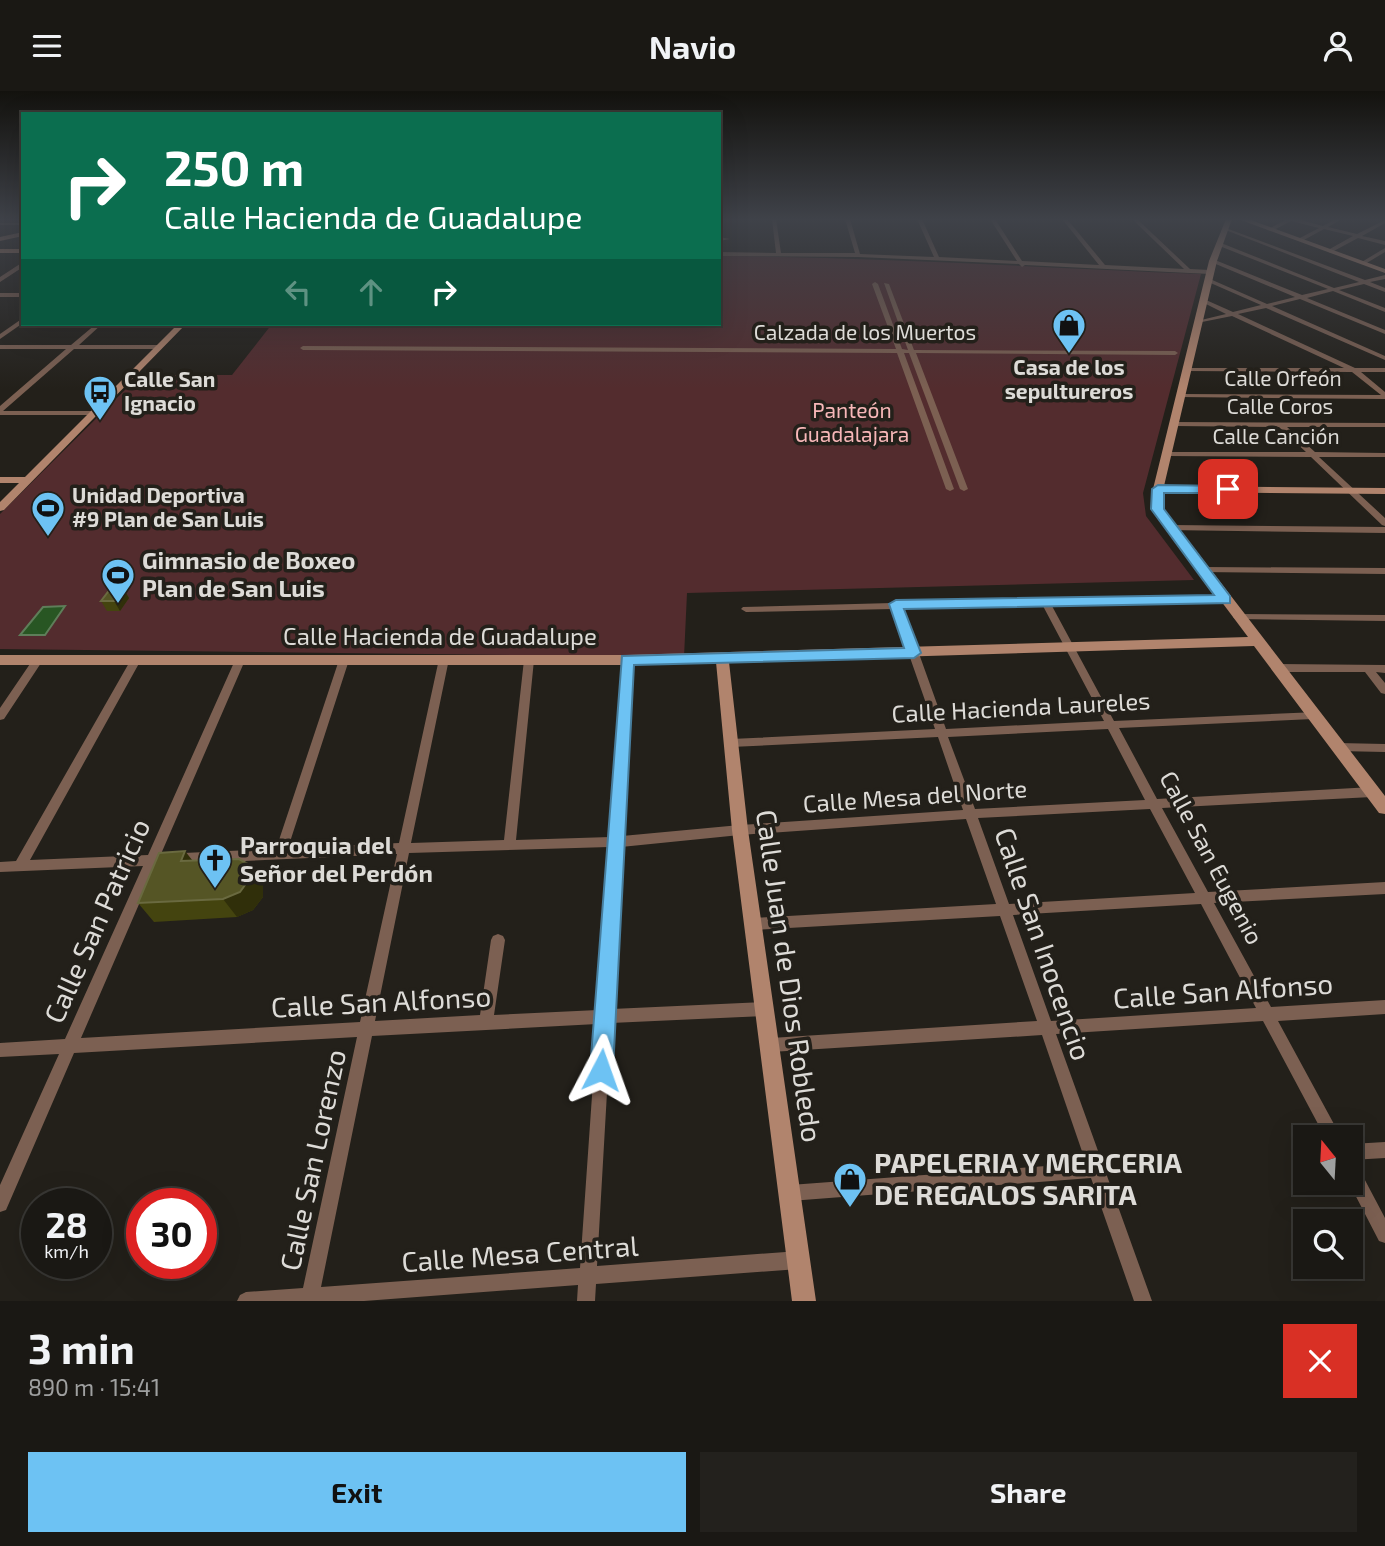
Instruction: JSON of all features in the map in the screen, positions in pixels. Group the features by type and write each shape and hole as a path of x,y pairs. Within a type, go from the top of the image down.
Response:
{"street":[{"path":"1210,275 1158,489 1158,509 1385,808"},
{"path":"1218,275 1265,305 1385,358"},
{"path":"1226,275 1299,297 1385,333"},
{"path":"1297,275 1385,310"},
{"path":"1347,275 1385,290"},
{"path":"1199,322 1385,277"},
{"path":"875,284 950,489"},
{"path":"886,284 964,489"},
{"path":"0,295 21,295"},
{"path":"1204,301 1354,370 1385,396"},
{"path":"0,337 21,321"},
{"path":"0,411 97,326"},
{"path":"0,507 180,326"},
{"path":"0,347 159,347"},
{"name":"Calzada de los Muertos","path":"303,348 1175,353"},
{"path":"1187,370 1385,370"},
{"name":"Calle Orfeón","path":"1181,396 1385,396"},
{"path":"0,411 94,413"},
{"name":"Calle Coros","path":"1174,424 1385,425"},
{"path":"1280,424 1385,523"},
{"name":"Calle Canción","path":"1167,454 1385,455"},
{"path":"0,480 27,480"},
{"path":"1158,489 1385,491"},
{"path":"1170,528 1385,530"},
{"path":"1203,570 1385,571"},
{"path":"746,609 896,604 1225,600"},
{"name":"Calle San Eugenio","path":"1045,602 1327,1125"},
{"name":"Calle San Inocencio","path":"896,604 1143,1301"},
{"path":"1238,617 1385,618"},
{"name":"Calle Hacienda de Guadalupe","path":"0,660 722,659 1257,641"},
{"path":"20,866 137,658"},
{"name":"Calle San Patricio","path":"0,1204 241,659"},
{"name":"Calle San Lorenzo","path":"309,1299 444,659"},
{"name":"Calle Juan de Dios Robledo","path":"722,659 740,830 804,1301"},
{"path":"0,716 38,660"},
{"path":"280,854 344,660"},
{"path":"509,846 529,660"},
{"path":"586,1301 627,660"},
{"path":"1278,668 1385,669"},
{"path":"1368,669 1385,690"},
{"name":"Calle Hacienda Laureles","path":"731,743 1314,715"},
{"path":"1338,747 1385,748"},
{"name":"Calle Mesa del Norte","path":"0,867 404,848 617,842 740,830 971,814 1372,792"},
{"path":"753,924 1385,888"},
{"path":"486,1022 498,940"},
{"name":"Calle San Alfonso","path":"771,1045 1385,1007"},
{"name":"Calle San Alfonso","path":"0,1050 766,1009"},
{"path":"1363,1151 1385,1150"},
{"path":"790,1193 1097,1170"},
{"path":"1363,1194 1385,1235"},
{"name":"Calle Mesa Central","path":"246,1301 309,1299 799,1261"}],"green space":[{"name":"Panteón Guadalajara","path":"721,275 1201,275 1143,493 1146,516 1194,580 687,593 684,657 0,649 0,514 140,375 232,375 270,326 721,326"}],"shaded area":[{"path":"65,606 45,635 20,635 43,607"}],"building":[{"path":"111,588 123,588 114,601 101,601"},
{"path":"185,851 181,861 239,859 250,865 250,878 240,892 223,899 138,903 159,853"}],"place":[{"name":"Casa de los sepultureros","path":"1069,355"},
{"name":"Calle San Ignacio","path":"100,422"},
{"name":"Unidad Deportiva #9 Plan de San Luis","path":"48,538"},
{"name":"Gimnasio de Boxeo Plan de San Luis","path":"118,605"},
{"name":"Parroquia del Señor del Perdón","path":"215,890"},
{"name":"PAPELERIA Y MERCERIA DE REGALOS SARITA","path":"850,1209"}],"route":[{"path":"601,1070 627,660 914,653 896,604 1225,600 1158,509 1158,489 1228,489"}]}
